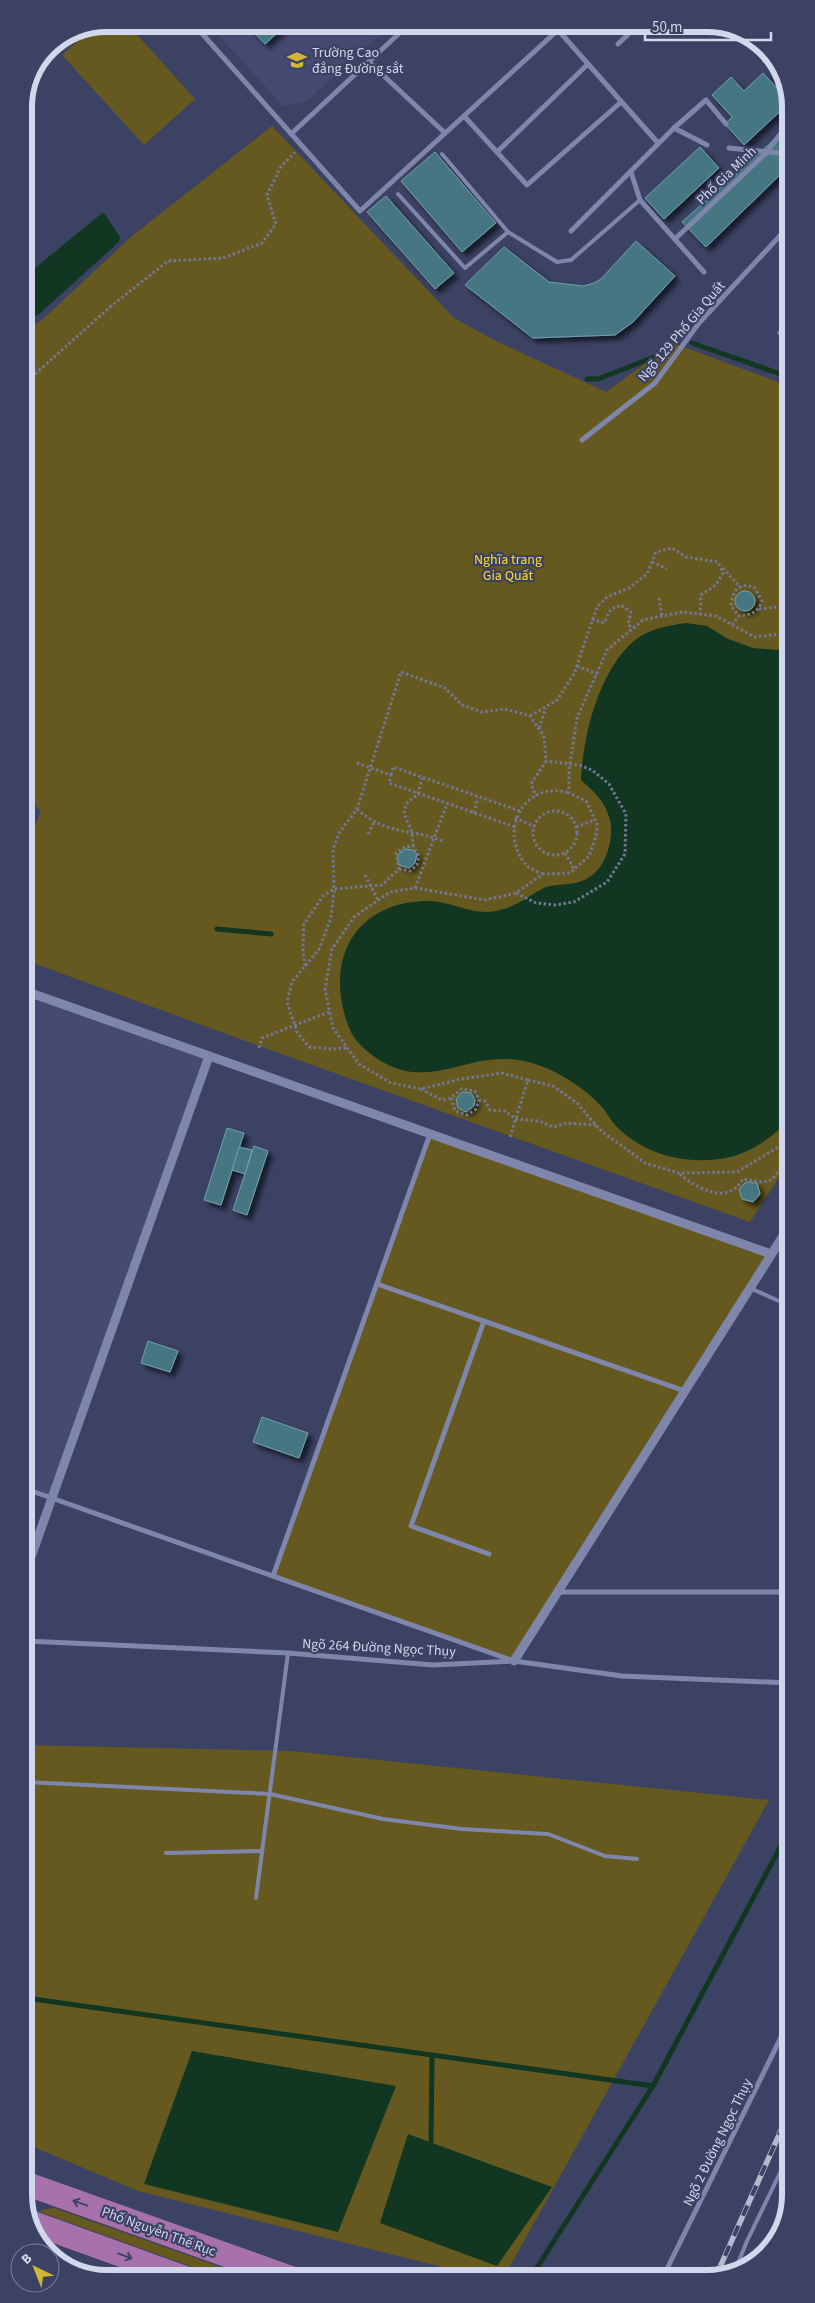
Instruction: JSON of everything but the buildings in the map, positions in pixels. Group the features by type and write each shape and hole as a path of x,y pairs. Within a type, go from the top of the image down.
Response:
{"main road":[{"name":"Phố Nguyễn Thế Rục","path":"32,2186 269,2270"},
{"path":"39,2225 163,2270"}],"street":[{"path":"201,32 360,211 555,33"},
{"path":"291,134 399,32"},
{"path":"560,33 658,143"},
{"path":"618,44 630,33"},
{"path":"369,62 445,133"},
{"path":"497,152 588,64"},
{"path":"571,231 658,143 706,100 726,124"},
{"path":"464,116 527,185 621,102"},
{"path":"674,128 707,145"},
{"name":"Phố Gia Minh","path":"675,239 766,153 782,132"},
{"path":"729,148 782,154"},
{"path":"631,172 640,200 704,272"},
{"name":"Ngõ 129 Phố Gia Quất","path":"582,440 655,383 699,323 782,233"},
{"path":"33,994 771,1254"},
{"path":"32,1553 209,1056"},
{"path":"273,1576 430,1134"},
{"path":"32,1491 514,1662 782,1237"},
{"path":"376,1284 685,1391"},
{"path":"484,1321 411,1526 489,1554"},
{"path":"558,1592 782,1592"},
{"name":"Ngõ 264 Đường Ngọc Thụy","path":"32,1641 288,1653 433,1664 514,1662 622,1676 782,1683"},
{"name":"Ngõ 2 Đường Ngọc Thụy","path":"665,2270 782,2036"}],"lane":[{"path":"442,154 508,232 557,262 571,260 640,200"},
{"path":"398,194 465,268 508,232"},
{"path":"750,1288 782,1302"},
{"path":"256,1898 288,1653"},
{"path":"32,1782 270,1794 383,1819 462,1829 548,1834 605,1856 637,1858"},
{"path":"166,1853 262,1852"},
{"path":"738,2264 782,2169"}],"path":[{"path":"33,376 110,307 168,261 223,258 262,243 276,224 267,195 280,168 301,145"},
{"path":"530,716 557,700 576,666 597,607 606,597 629,588 647,574 656,552 672,548 686,557 718,562 723,573 716,585 701,595 700,614"},
{"path":"652,562 667,569"},
{"path":"720,567 730,574 739,586"},
{"path":"739,616 731,606 733,592 739,586 748,584 756,588 762,601 759,609"},
{"path":"659,598 662,616"},
{"path":"592,619 604,623 611,609 621,605 631,612 628,624 632,629"},
{"path":"732,625 739,616 750,615 759,609 782,607"},
{"path":"569,793 570,764 578,718 607,650 642,620 682,612 716,616 755,637 782,634"},
{"path":"576,666 597,674"},
{"path":"347,1048 309,1047 296,1032 287,1002 292,982 319,948 331,918 334,889 333,849 339,833 357,809 401,672 445,688 462,705 482,712 506,709 530,716 544,736 546,761 531,784 536,796"},
{"path":"539,729 546,707"},
{"path":"516,894 536,903 555,905 574,902 607,882 625,854 626,814 609,784 592,770 579,765 546,761"},
{"path":"357,763 391,775"},
{"path":"515,827 389,783 391,775 394,768 520,811"},
{"path":"399,869 410,871 417,865 419,856 413,846 412,833 404,813 406,804 418,794 422,778"},
{"path":"557,789 569,793 586,802 595,820 596,837 589,856 570,873 543,874 527,866 515,846 515,818 529,798 536,796 557,789"},
{"path":"474,813 478,798"},
{"path":"415,888 447,804"},
{"path":"357,809 374,822 391,830 435,838 446,842"},
{"path":"556,811 569,816 576,827 575,841 565,853 558,855 543,852 534,841 534,826 542,815 556,811"},
{"path":"515,818 534,826"},
{"path":"576,827 595,820"},
{"path":"368,834 374,822"},
{"path":"399,869 396,853 404,847 413,846"},
{"path":"565,853 574,869"},
{"path":"306,966 303,949 304,924 324,896 334,889 382,885 399,869"},
{"path":"451,1098 455,1111 467,1115 476,1108 479,1100 475,1091 461,1089 451,1098 442,1100 421,1089 391,1083 359,1064 333,1028 329,1012 324,989 332,949 354,916 390,892 415,888 485,900 516,894 543,874"},
{"path":"365,875 378,900"},
{"path":"320,990 324,989"},
{"path":"259,1048 262,1038 329,1012"},
{"path":"421,1089 461,1079 502,1073 553,1086 577,1103 596,1125 645,1163 679,1173 737,1172 782,1145"},
{"path":"510,1137 528,1080"},
{"path":"479,1100 485,1101 490,1110 506,1111 516,1119 539,1121 554,1127 566,1123 596,1125"},
{"path":"679,1173 688,1182 717,1194 732,1192 744,1179 762,1182 772,1180 782,1166"}],"shaded area":[{"name":"Trường Cao đẳng Đường sắt","path":"216,32 382,32 307,101 283,106"},
{"path":"102,213 105,214 120,237 119,242 37,316 33,314 33,270"},
{"path":"686,623 707,626 728,639 753,648 778,650 782,648 782,1126 768,1139 750,1150 720,1159 692,1160 678,1158 665,1155 639,1144 617,1127 602,1107 585,1091 564,1077 529,1062 499,1059 430,1072 413,1072 395,1068 376,1058 359,1044 348,1025 342,1001 340,978 344,957 352,939 365,923 382,911 403,904 429,901 446,903 479,912 496,911 516,904 549,886 585,880 597,871 606,856 611,838 611,830 606,809 600,799 581,780 582,762 589,724 603,686 622,653 641,636 653,630"},
{"path":"33,994 209,1056 52,1498 32,1491"},
{"path":"192,2051 396,2086 338,2232 144,2184"},
{"path":"408,2134 552,2187 497,2266 380,2223"}],"green space":[{"path":"108,32 135,32 195,99 144,145 62,55 82,37"},
{"name":"Nghĩa trang Gia Quất","path":"272,126 454,318 496,341 606,392 673,343 782,383 782,1173 750,1222 33,963 33,831 41,811 33,803 33,326 132,236"},
{"path":"430,1134 771,1254 514,1661 273,1576"},
{"path":"32,1745 290,1751 769,1800 508,2270 454,2270 138,2191 32,2146"},
{"path":"54,2208 229,2270 201,2270 40,2212 41,2210"}],"waterway":[{"path":"692,343 782,375"},
{"path":"587,379 598,379 662,354"},
{"path":"217,929 271,934"},
{"path":"535,2270 653,2086 782,1844"},
{"path":"32,1999 653,2086"},
{"path":"431,2143 432,2055"}],"railway":[{"path":"719,2270 782,2128"}],"place":[{"name":"Trường Cao đẳng Đường sắt","path":"297,60"}]}
